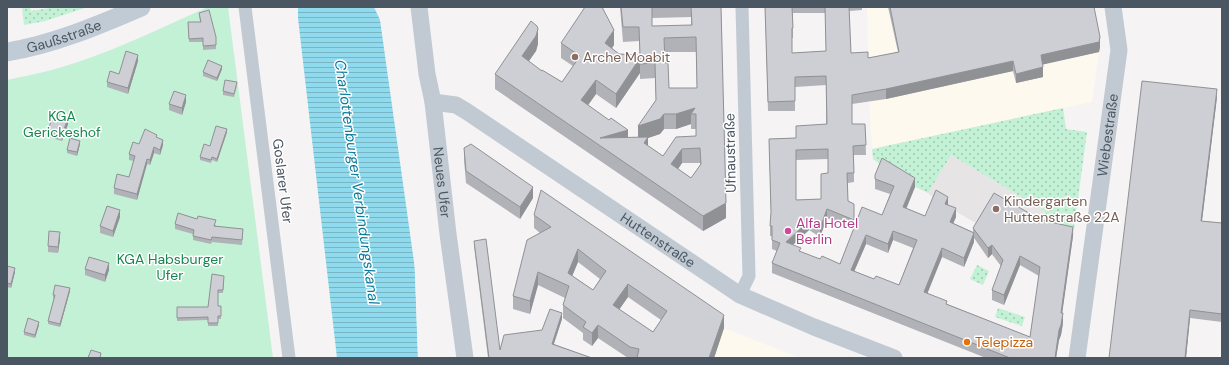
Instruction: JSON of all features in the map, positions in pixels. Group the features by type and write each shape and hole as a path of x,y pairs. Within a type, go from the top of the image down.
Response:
{"main road":[{"name":"Gaußstraße","path":"7,52 48,43 74,35 141,7"}],"street":[{"name":"Goslarer Ufer","path":"245,7 289,358"},
{"name":"Neues Ufer","path":"419,7 427,74 433,102 448,234 465,358"},
{"name":"Ufnaustraße","path":"740,295 749,276 742,7"},
{"name":"Wiebestraße","path":"1077,358 1120,50 1113,7"},
{"name":"Huttenstraße","path":"433,102 456,105 466,111 740,295 814,327 894,358"}],"shaded area":[{"path":"867,7 1092,7 1100,47 1092,102 872,149 869,101"},
{"name":"Kindergarten Huttenstraße 22A","path":"951,155 1045,211 1044,234 999,264 991,255 988,258 983,250 993,233 936,200 928,193"},
{"path":"724,328 800,358 714,358"}],"green space":[{"path":"22,7 30,7 31,11 56,7 88,7 45,21 24,25"},
{"name":"KGA Habsburger Ufer","path":"208,7 228,7 273,358 7,358 7,80 52,70 95,56"},
{"path":"1063,108 1066,129 1087,132 1073,236 1044,234 1045,211 951,155 928,193 900,178 873,159 872,149"},
{"path":"977,265 989,271 983,285 970,279"},
{"path":"998,308 1025,317 1022,326 995,317"}],"water":[{"name":"Charlottenburger Verbindungskanal","path":"298,7 374,7 380,20 415,269 418,358 337,358 298,18"}],"pier":[{"path":"414,250 417,269 420,358 418,358"}],"building":[{"path":"585,7 602,7 614,30 605,43 619,54 640,55 639,27 623,27 621,7 652,7 652,26 692,25 691,7 721,7 726,203 703,216 495,74 531,21 537,26 538,29 536,36 522,56 542,71 562,82 580,56 561,43","holes":["696,37 697,88 669,88 668,63 665,63 664,38","640,58 640,64 655,63 656,100 638,126 660,119 664,114 676,114 695,108 691,114 696,114 696,136 676,137 663,156 644,143 648,137 600,138 628,130 611,118 609,120 581,100 596,80 616,94","700,148 701,164 691,178 671,164 682,149"]},
{"path":"765,7 792,7 792,53 826,51 825,7 849,7 851,53 868,52 868,58 899,52 890,7 1094,7 1100,37 1099,42 1041,55 1043,67 1016,74 1013,61 852,95 852,124 865,124 866,145 853,146 854,173 847,173 848,201 854,204 854,220 827,209 820,228 809,221 786,242 801,248 799,251 820,259 822,256 840,264 862,207 882,215 894,186 875,179 875,175 882,158 915,178 903,207 925,216 936,190 948,197 945,204 956,208 950,222 974,233 964,258 942,248 924,292 947,301 946,304 1030,337 1040,267 1020,256 1004,295 992,290 1003,260 992,245 988,248 973,228 994,193 1041,220 1073,227 1061,313 1063,313 1055,358 1010,358 772,263 780,243 772,240 772,226 770,226 769,139 796,138 796,126 827,124 826,76 795,77 795,101 768,102","holes":["828,149 828,173 821,174 821,199 796,200 796,150","893,231 917,240 899,285 876,276 874,279 851,270 866,235 888,244"]},
{"path":"209,10 216,37 216,45 203,46 203,38 189,39 188,22 201,22 199,13"},
{"path":"126,51 138,55 128,88 107,82 110,71 119,74"},
{"path":"208,60 222,66 217,78 203,72"},
{"path":"225,80 237,82 234,94 223,91"},
{"path":"1142,81 1217,89 1201,221 1222,223 1222,314 1190,310 1185,358 1109,358"},
{"path":"174,91 186,95 182,108 169,104"},
{"path":"54,113 68,118 62,135 48,130"},
{"path":"216,126 227,129 217,159 212,157 211,160 200,157 204,144 210,146"},
{"path":"145,129 163,140 160,150 154,147 150,160 147,159 137,194 114,188 117,174 129,177 135,156 129,154 133,142 139,144"},
{"path":"70,138 80,141 77,152 67,150"},
{"path":"471,144 533,187 520,207 466,171 464,148"},
{"path":"541,190 724,315 709,358 637,358 639,349 630,347 598,325 592,333 583,327 586,322 563,305 569,286 538,272 530,301 513,296 527,240 551,227 534,215","holes":["578,249 606,271 593,290 568,273","628,284 667,311 653,332 613,305"]},
{"path":"107,206 120,210 113,231 100,226"},
{"path":"178,213 197,219 198,216 216,220 214,226 243,229 242,240 212,237 211,240 193,236 194,230 175,224"},
{"path":"49,231 60,232 58,247 48,246"},
{"path":"486,239 500,350 504,335 542,330 550,309 562,313 552,344 592,358 489,358 474,241"},
{"path":"89,257 109,263 105,275 85,269"},
{"path":"7,266 15,268 11,284 7,283"},
{"path":"212,274 224,276 223,290 218,290 218,306 221,306 221,316 218,316 218,323 208,323 208,317 177,318 177,307 208,307"},
{"path":"55,285 70,288 60,324 48,321 55,295 53,295"},
{"path":"28,318 39,322 35,335 24,332"},
{"path":"91,350 101,353 100,358 88,358"}],"place":[{"name":"Arche Moabit","path":"575,57"},
{"name":"Kindergarten Huttenstraße 22A","path":"996,209"},
{"name":"Alfa Hotel Berlin","path":"788,231"},
{"name":"Telepizza","path":"967,342"}],"park label":[{"name":"KGA Gerickeshof","path":"62,124"}]}
